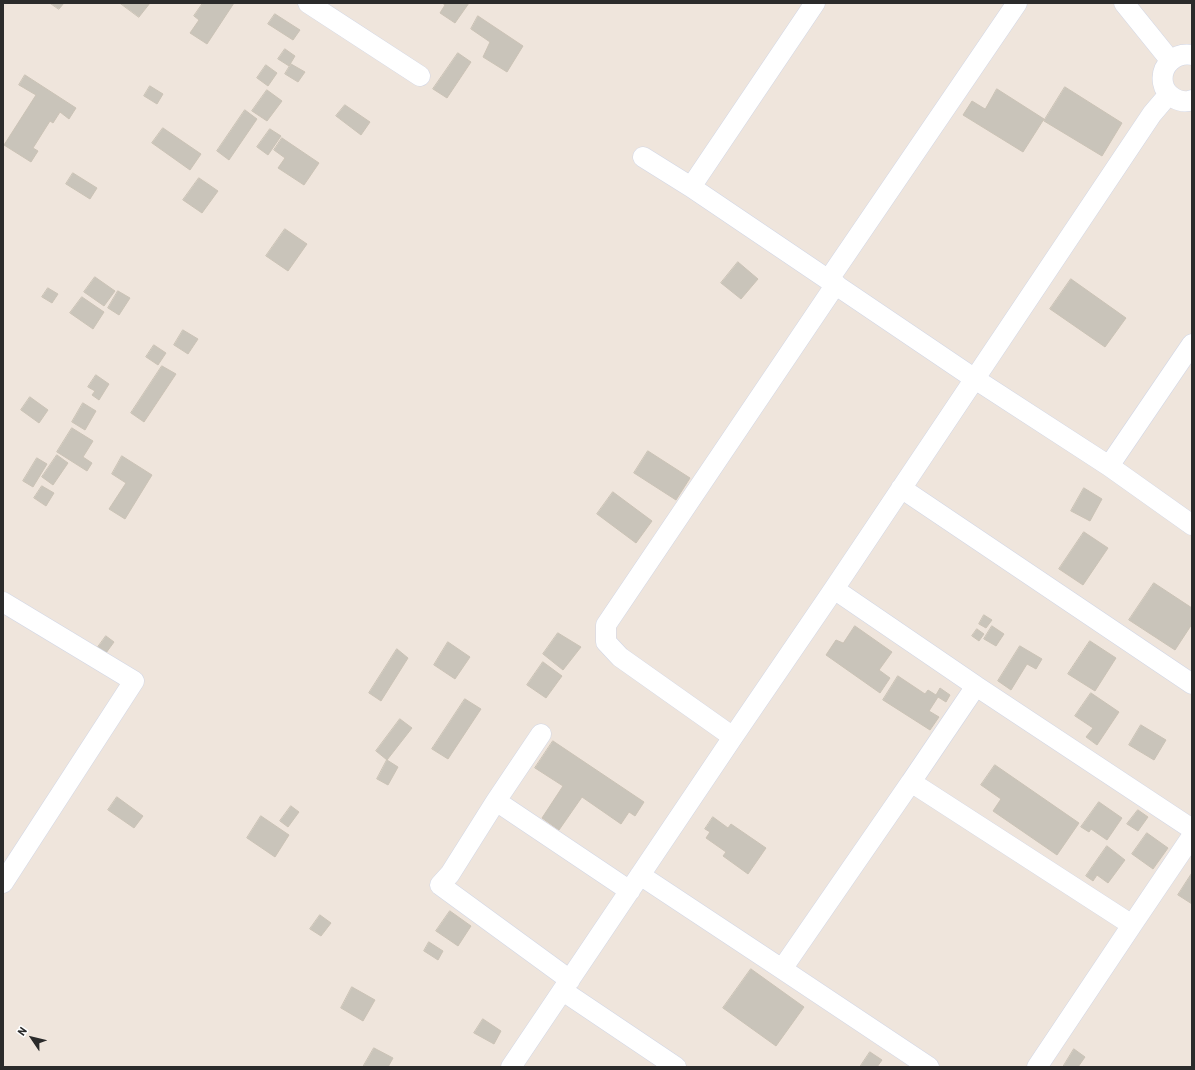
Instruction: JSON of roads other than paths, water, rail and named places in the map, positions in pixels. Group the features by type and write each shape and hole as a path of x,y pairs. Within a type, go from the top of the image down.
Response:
{"street":[{"path":"308,3 420,76"},
{"path":"692,187 815,3"},
{"path":"733,737 620,658 606,642 606,625 1017,3"},
{"path":"1124,3 1170,60"},
{"path":"1192,55 1186,54 1170,60 1164,71 1163,77 1163,83 1169,94 1178,100 1192,100"},
{"path":"511,1067 567,986 1152,114 1169,94"},
{"path":"643,157 692,187 975,378 1109,466 1192,525"},
{"path":"1109,466 1192,344"},
{"path":"901,488 1192,684"},
{"path":"834,589 976,686 1192,829"},
{"path":"3,602 134,680 3,883"},
{"path":"782,969 976,686"},
{"path":"541,734 496,801 450,874 440,885 567,986 676,1067"},
{"path":"911,782 1132,926"},
{"path":"496,801 782,969 929,1067"},
{"path":"1037,1067 1192,836"}]}
